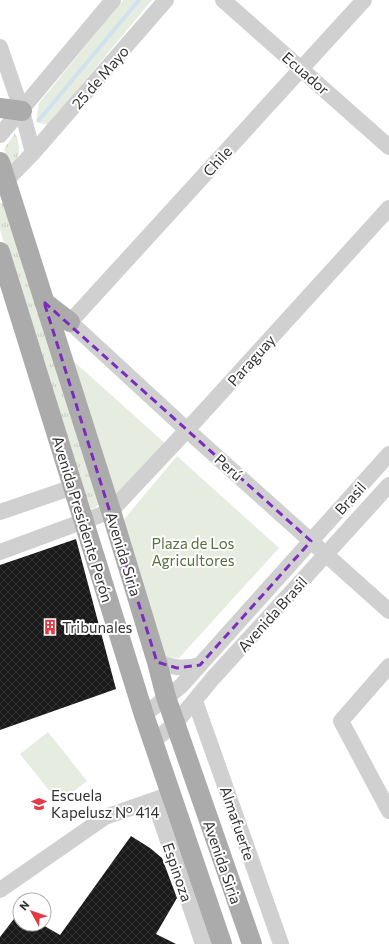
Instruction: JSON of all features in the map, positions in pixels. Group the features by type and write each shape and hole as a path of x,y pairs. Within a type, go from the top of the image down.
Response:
{"main road":[{"path":"0,108 22,111"},
{"name":"Avenida Siria","path":"0,162 3,184 44,302 111,511 157,662 166,697 252,944"},
{"name":"Avenida Presidente Perón","path":"0,252 72,487 153,741 162,797 222,944"},
{"path":"44,302 70,322"}],"street":[{"path":"0,135 22,111 113,0"},
{"name":"25 de Mayo","path":"3,184 33,153 166,0"},
{"name":"Ecuador","path":"223,0 389,147"},
{"name":"Chile","path":"70,322 364,0"},
{"path":"0,47 22,111 33,153"},
{"name":"Paraguay","path":"111,511 187,430 389,208"},
{"name":"Perú","path":"70,322 187,430 389,611"},
{"name":"Brasil","path":"311,541 389,454"},
{"name":"Avenida Brasil","path":"153,741 175,724 213,678 389,485"},
{"path":"0,512 72,487"},
{"path":"0,552 111,511"},
{"name":"Avenida Brasil","path":"144,715 181,686 311,541"},
{"path":"157,662 177,668 200,665"},
{"path":"389,666 341,721 389,811"},
{"name":"Almafuerte","path":"195,701 280,944"},
{"path":"0,890 105,817 162,797"},
{"name":"Espinoza","path":"162,797 203,944"}],"highlighted area":[{"path":"44,302 311,541 200,665 177,668 157,662"}],"green space":[{"path":"123,0 152,0 48,125 36,122 39,103"},
{"path":"15,133 19,152 14,164 10,168 4,149"},
{"path":"0,203 4,203 99,503 94,508 89,508 85,505 0,230"},
{"path":"70,358 167,445 115,500"},
{"name":"Plaza de Los Agricultores","path":"177,456 279,548 179,658 163,657 121,523"},
{"path":"48,732 87,781 59,803 20,754"}],"building":[{"name":"Tribunales","path":"76,539 116,689 0,730 0,565"},
{"path":"131,836 150,848 162,858 177,898 156,934 176,944 0,944 0,937 12,921 12,932 52,932 52,930 60,935"}],"waterway":[{"path":"39,120 139,0"}],"place":[{"name":"Tribunales","path":"50,627"},
{"name":"Escuela Kapelusz Nº 414","path":"39,804"}]}
